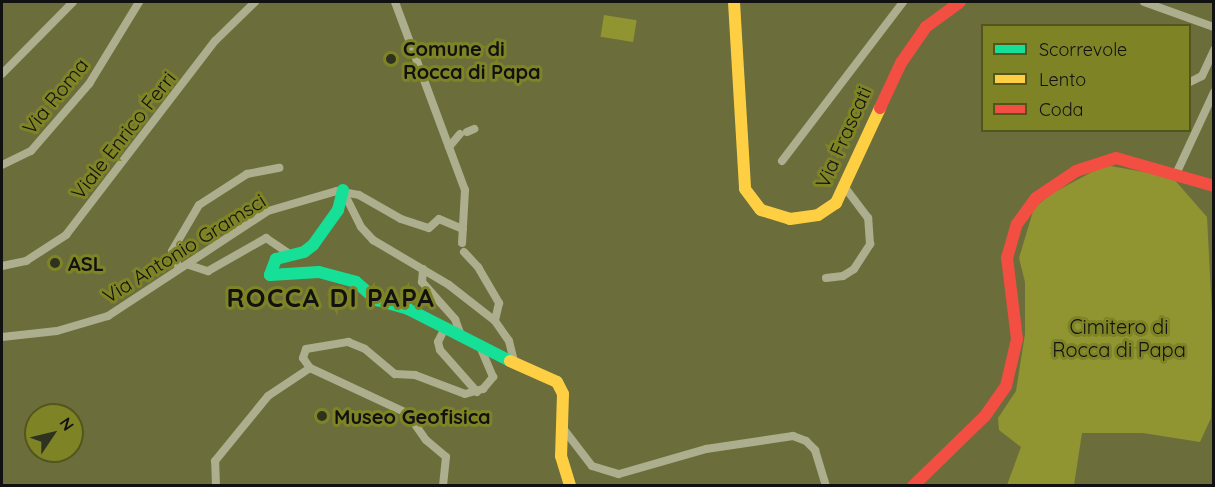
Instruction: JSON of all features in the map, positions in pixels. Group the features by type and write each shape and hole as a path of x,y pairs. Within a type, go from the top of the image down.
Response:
{"street":[{"path":"2,74 73,2"},
{"name":"Via Roma","path":"2,165 31,151 89,84 139,2"},
{"name":"Viale Enrico Ferri","path":"2,266 26,261 66,235 211,45 255,2"},
{"path":"394,2 465,190 463,247 478,267 499,303 495,321"},
{"name":"Via Frascati","path":"734,2 743,177 750,198 770,215 802,219 828,210 844,186 901,63 926,27 960,2"},
{"path":"782,161 903,2"},
{"path":"1144,2 1214,27"},
{"path":"1191,82 1202,76 1214,50"},
{"path":"1176,174 1214,92"},
{"path":"449,147 467,132"},
{"path":"913,486 985,416 1006,386 1017,339 1007,258 1016,228 1028,207 1051,186 1102,160 1126,159 1214,186"},
{"path":"179,268 172,251 200,205 247,174 279,168"},
{"path":"826,278 843,276 854,269 870,244 870,225 864,210 844,186"},
{"path":"343,190 429,228 439,219 463,229"},
{"path":"343,190 338,210 316,242 304,252 273,261 270,275 325,273 356,282 377,300 411,310 444,330 557,382 562,390 562,463 570,486"},
{"path":"343,190 369,236 454,288 495,321 509,341 514,361"},
{"name":"Via Antonio Gramsci","path":"2,337 64,330 124,309 179,268 189,265 268,211 343,190"},
{"path":"189,265 208,271 267,238 291,255"},
{"path":"423,270 422,282 457,321 462,338"},
{"path":"444,330 439,347 477,392"},
{"path":"308,366 304,350 340,341 365,349 395,374 415,375 462,394 477,392 489,384 493,374 480,346"},
{"path":"216,486 214,463 244,429 244,422 274,390 308,366"},
{"path":"308,366 407,413 426,440 443,453 447,473 443,486"},
{"path":"561,426 592,466 619,474 717,447 793,436 806,441 814,450 826,486"}],"green space":[{"path":"604,15 637,20 633,42 601,37"},
{"name":"Cimitero di Rocca di Papa","path":"1105,165 1172,177 1207,217 1213,332 1211,418 1200,442 1143,433 1082,433 1074,485 1007,485 1021,447 999,430 998,418 1016,391 1025,334 1025,282 1019,258 1034,208 1051,194"}],"traffic: fast":[{"path":"343,190 338,210 313,245 304,252 276,259 270,275 319,272 356,282 377,300 408,309 510,361"}],"traffic: slow":[{"path":"734,2 745,189 761,210 790,219 818,215 836,203 880,108"},
{"path":"510,361 557,382 563,394 561,456 570,486"}],"traffic: jam":[{"path":"880,108 901,63 926,27 960,2"},
{"path":"913,486 985,416 1006,386 1017,339 1007,258 1017,224 1036,198 1076,171 1116,158 1214,186"}],"place":[{"name":"Comune di Rocca di Papa","path":"391,59"},
{"name":"ASL","path":"55,263"},
{"name":"Museo Geofisica","path":"322,416"}],"district":[{"name":"ROCCA DI PAPA","path":"331,298"}]}
